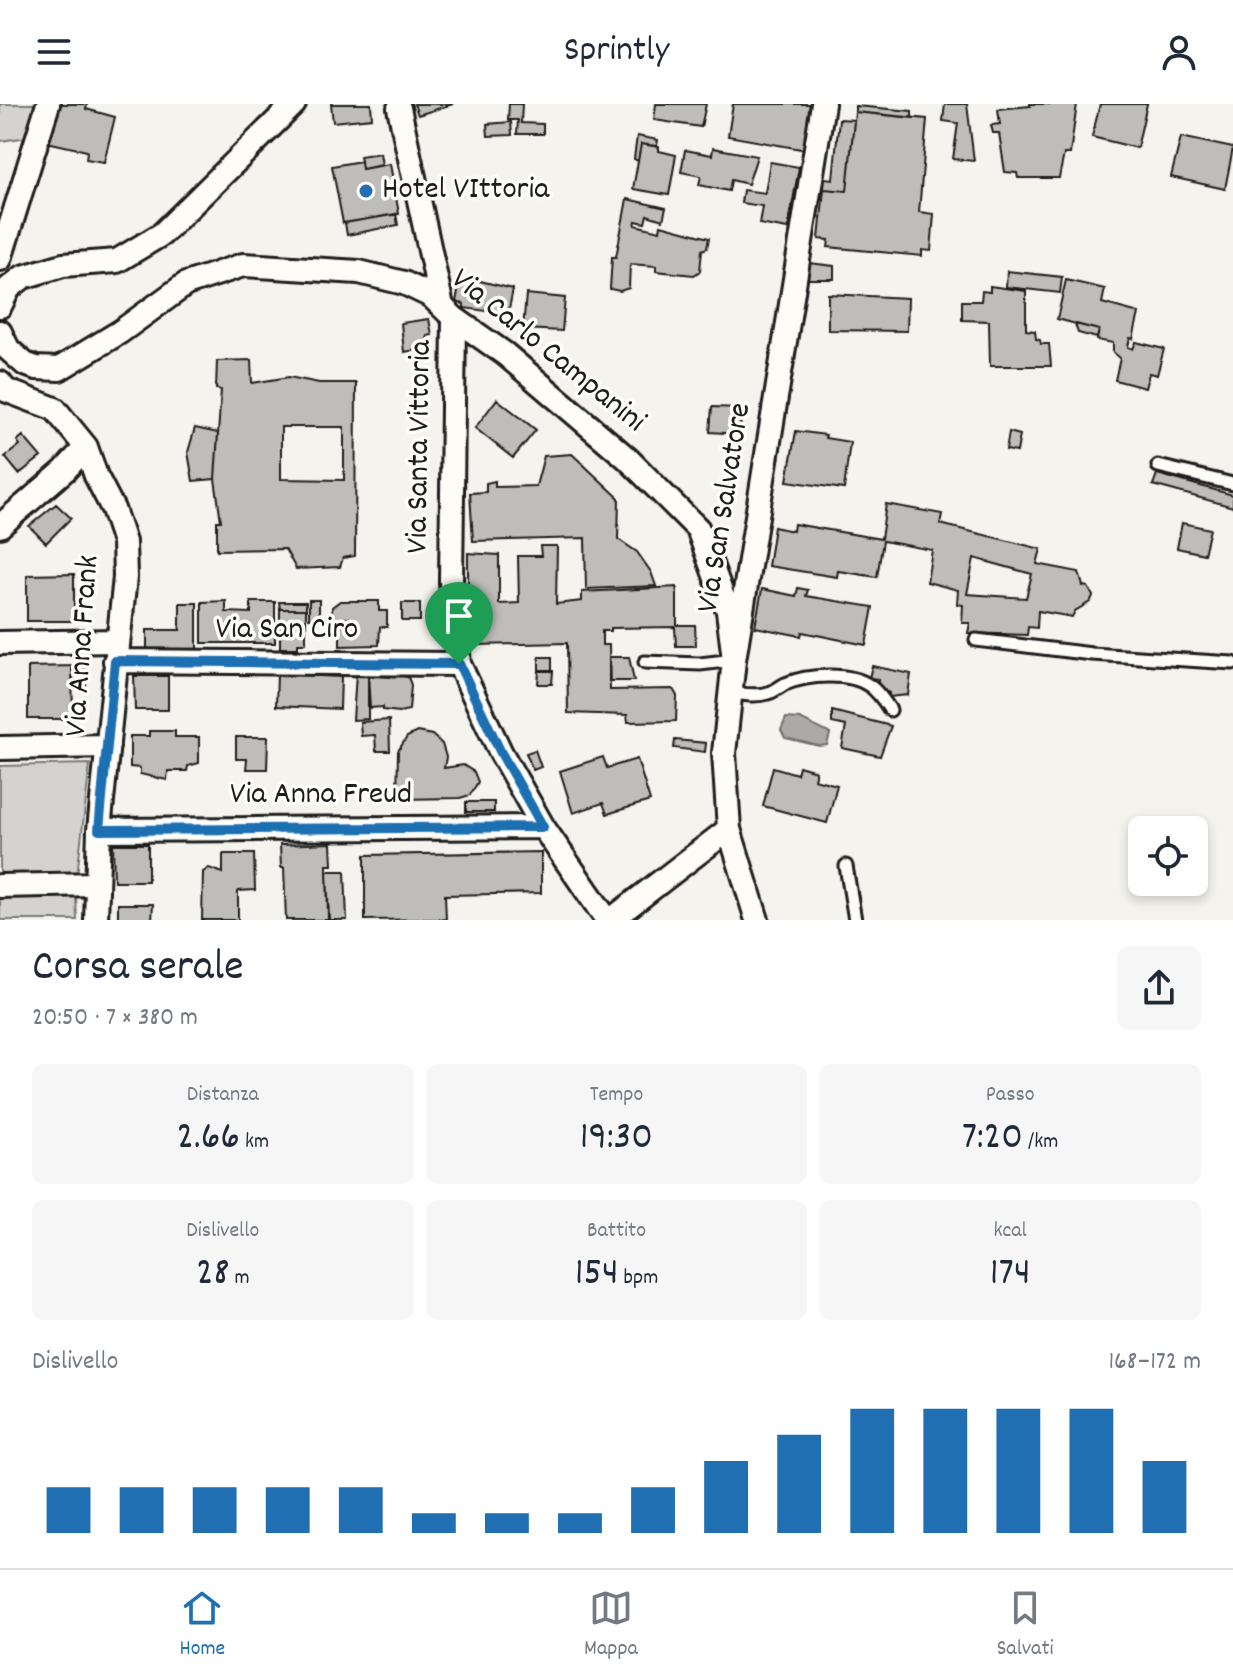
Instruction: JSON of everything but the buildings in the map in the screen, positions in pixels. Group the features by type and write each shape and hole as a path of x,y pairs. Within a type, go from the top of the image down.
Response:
{"street":[{"path":"23,277 1,252 48,104"},
{"path":"0,306 9,288 23,277 63,265 117,261 162,234 294,104"},
{"name":"Via San Salvatore","path":"757,920 729,829 724,753 734,660 823,104"},
{"name":"Via Santa Vittoria","path":"399,108 448,312 451,582 459,664 501,753 543,827 609,920"},
{"name":"Via Carlo Campanini","path":"0,332 8,349 25,364 59,369 120,332 186,284 243,265 359,272 404,283 431,296 505,354 628,459 698,529 728,611 734,660"},
{"name":"Via Anna Frank","path":"0,383 5,390 55,409 86,447 124,542 125,577 99,830 96,920"},
{"path":"0,526 65,470 86,447"},
{"name":"Via San Ciro","path":"0,643 116,651 459,664"},
{"path":"0,748 108,746"},
{"name":"Via Anna Freud","path":"99,830 543,827"},
{"path":"609,920 729,829"},
{"path":"0,886 96,884"}],"lane":[{"path":"1158,466 1233,484"},
{"path":"976,640 1092,654 1233,663"},
{"path":"645,662 700,664 734,660"},
{"path":"731,693 770,693 786,684 810,678 834,677 870,686 890,710"},
{"path":"846,866 855,920"}],"shaded area":[{"path":"0,104 38,104 28,137 0,141"},
{"path":"786,718 800,719 827,732 830,734 827,745 785,738 781,730"},
{"path":"90,764 77,875 0,876 0,766"},
{"path":"76,896 77,920 0,920 0,897"}],"place":[{"name":"Hotel VIttoria","path":"366,191"}],"route":[{"path":"115,661 459,664 501,753 543,827 99,830 115,661"}]}
